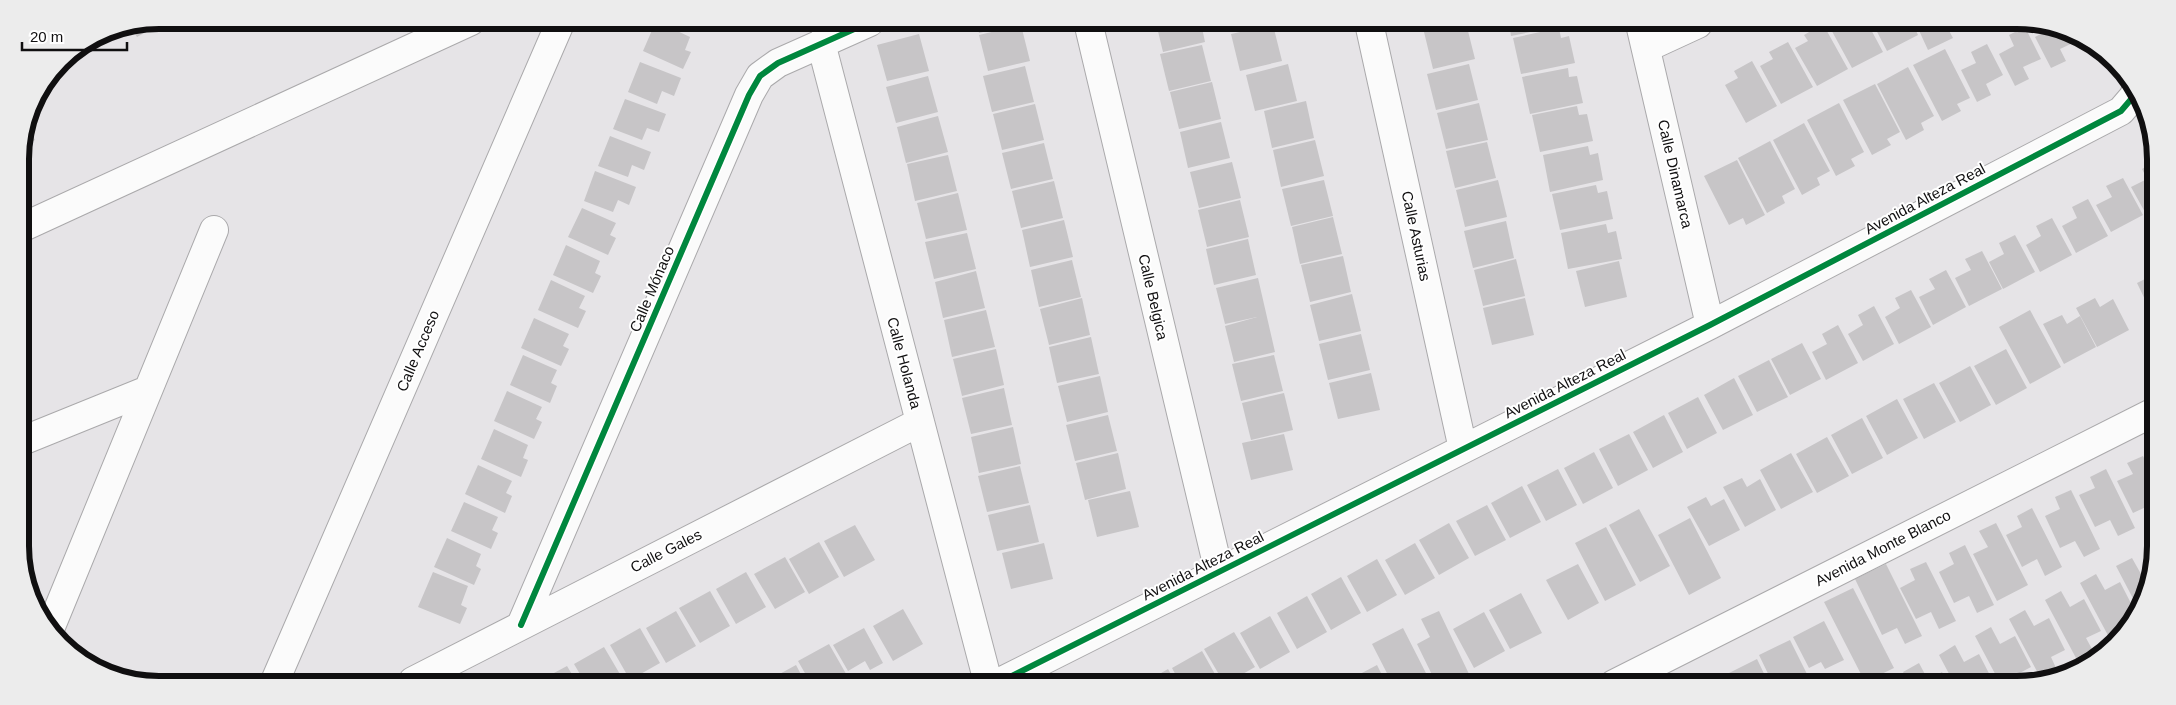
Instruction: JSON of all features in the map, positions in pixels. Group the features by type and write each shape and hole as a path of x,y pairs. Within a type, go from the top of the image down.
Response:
{"street":[{"path":"29,224 454,29"},
{"name":"Calle Acceso","path":"277,676 558,29"},
{"name":"Calle Mónaco","path":"520,625 749,95 760,76 778,63 854,29"},
{"name":"Calle Belgica","path":"1090,29 1219,572"},
{"name":"Calle Asturias","path":"1370,29 1463,449"},
{"path":"1643,36 1675,29"},
{"name":"Calle Dinamarca","path":"1643,36 1710,325"},
{"name":"Calle Holanda","path":"821,43 986,676"},
{"name":"Avenida Alteza Real","path":"1012,676 1710,325 2121,111 2132,98"},
{"path":"53,622 214,230"},
{"path":"29,438 148,390"},
{"name":"Avenida Monte Blanco","path":"1630,676 2147,416"},
{"name":"Calle Gales","path":"423,676 920,422"}],"building":[{"path":"151,29 137,37 133,31"},
{"path":"653,29 673,29 690,37 685,50 691,52 683,69 643,51"},
{"path":"978,29 996,29 979,33"},
{"path":"1004,29 1022,29 1030,61 988,71 979,35"},
{"path":"1157,29 1202,29 1205,42 1163,52"},
{"path":"1254,29 1274,29 1282,61 1240,71 1231,34"},
{"path":"1437,29 1468,29 1475,59 1433,69 1424,32"},
{"path":"1510,29 1545,29 1511,36"},
{"path":"1559,29 1561,38 1569,36 1575,63 1521,74 1513,38"},
{"path":"1814,29 1826,29 1848,69 1817,86 1795,48 1808,41 1804,35"},
{"path":"1831,29 1871,29 1883,52 1852,68"},
{"path":"1876,29 1915,29 1918,35 1887,51"},
{"path":"1918,29 1948,29 1953,38 1928,50"},
{"path":"2021,29 2026,29 2041,59 2023,67 2029,79 2015,86 1999,54 2014,46 2009,35"},
{"path":"2045,32 2074,42 2060,49 2066,61 2051,68 2035,37"},
{"path":"919,34 929,71 887,81 877,45"},
{"path":"1788,42 1813,87 1781,104 1760,66 1773,59 1769,52"},
{"path":"1987,44 2003,75 1986,84 1991,95 1977,102 1961,70 1976,63 1971,52"},
{"path":"1202,45 1211,81 1169,91 1160,54"},
{"path":"1945,49 1970,98 1957,104 1961,111 1942,121 1913,65"},
{"path":"1752,61 1777,106 1746,123 1725,85 1738,78 1734,71"},
{"path":"640,62 681,78 674,96 662,91 657,104 628,92"},
{"path":"1288,64 1297,101 1255,111 1246,75"},
{"path":"1469,64 1478,100 1436,110 1427,74"},
{"path":"1025,66 1034,102 992,112 983,76"},
{"path":"1908,67 1934,116 1921,123 1924,130 1906,140 1877,84"},
{"path":"1568,68 1569,77 1577,76 1583,103 1530,114 1522,77"},
{"path":"928,76 938,112 896,123 886,87"},
{"path":"1212,82 1221,119 1179,129 1170,92"},
{"path":"1875,84 1900,132 1887,139 1891,145 1872,155 1843,100"},
{"path":"625,99 666,114 659,132 647,128 642,140 613,129"},
{"path":"1306,101 1314,138 1272,148 1264,111"},
{"path":"1479,103 1488,140 1446,149 1437,113"},
{"path":"1839,103 1864,152 1851,159 1855,166 1836,176 1807,120"},
{"path":"1035,104 1044,140 1002,150 993,114"},
{"path":"1577,106 1579,115 1587,114 1593,141 1540,152 1532,115"},
{"path":"938,116 948,152 906,163 897,127"},
{"path":"1221,122 1230,158 1188,168 1180,132"},
{"path":"1804,123 1830,171 1817,178 1820,185 1802,195 1773,140"},
{"path":"31,134 35,140 30,143"},
{"path":"610,136 651,152 644,170 632,165 628,177 598,166"},
{"path":"1315,140 1324,176 1281,187 1273,150"},
{"path":"1770,141 1795,189 1782,196 1785,203 1767,213 1738,158"},
{"path":"1487,142 1496,178 1455,188 1446,151"},
{"path":"1044,143 1053,179 1011,189 1002,153"},
{"path":"1588,146 1590,155 1598,153 1603,180 1550,192 1543,155"},
{"path":"948,155 957,191 915,201 907,164"},
{"path":"1737,160 1765,215 1746,225 1743,218 1729,225 1704,176"},
{"path":"1232,162 1241,198 1199,208 1190,172"},
{"path":"2147,166 2147,179 2142,169"},
{"path":"595,171 636,187 629,205 618,200 613,212 584,201"},
{"path":"2123,178 2143,215 2111,232 2096,205 2112,197 2106,186"},
{"path":"2147,179 2147,214 2146,214 2131,187"},
{"path":"1324,180 1333,216 1291,226 1282,189"},
{"path":"1498,180 1507,217 1465,227 1456,190"},
{"path":"1054,181 1063,218 1021,228 1012,191"},
{"path":"1596,185 1598,193 1607,191 1613,219 1560,230 1552,194"},
{"path":"958,193 967,230 926,239 917,203"},
{"path":"2088,199 2108,236 2076,253 2062,226 2077,218 2072,207"},
{"path":"1240,200 1249,237 1207,247 1198,210"},
{"path":"582,208 616,223 610,235 616,238 608,255 568,237"},
{"path":"1333,217 1342,254 1300,264 1292,227"},
{"path":"2052,218 2072,255 2040,272 2026,245 2041,236 2036,226"},
{"path":"1064,220 1073,257 1030,267 1022,230"},
{"path":"1506,221 1514,258 1473,268 1464,231"},
{"path":"1606,224 1608,233 1616,231 1622,259 1568,269 1561,233"},
{"path":"967,233 976,269 934,279 925,242"},
{"path":"2015,235 2035,272 2003,289 1989,262 2004,254 1999,243"},
{"path":"1248,239 1256,275 1214,285 1206,249"},
{"path":"566,245 600,261 595,273 601,276 593,293 553,275"},
{"path":"1982,251 2002,289 1969,306 1955,278 1971,270 1965,259"},
{"path":"1343,256 1351,292 1310,302 1301,265"},
{"path":"1516,259 1525,296 1483,306 1474,270"},
{"path":"1072,260 1081,297 1039,307 1031,270"},
{"path":"1619,261 1627,297 1585,307 1576,271"},
{"path":"1946,270 1966,307 1933,325 1919,297 1935,289 1929,279"},
{"path":"976,271 985,308 943,318 935,282"},
{"path":"1258,278 1275,352 1234,362 1225,326 1257,317 1225,324 1216,288"},
{"path":"2147,278 2147,304 2137,283"},
{"path":"551,280 585,296 579,308 586,311 578,328 538,310"},
{"path":"1911,290 1931,327 1899,344 1885,317 1900,308 1895,298"},
{"path":"1352,294 1361,331 1319,341 1310,305"},
{"path":"1082,298 1090,335 1049,345 1040,309"},
{"path":"1525,298 1534,335 1492,345 1483,308"},
{"path":"2095,298 2100,307 2113,299 2129,330 2097,347 2076,308"},
{"path":"1874,306 1894,344 1863,361 1848,334 1863,325 1858,315"},
{"path":"986,310 995,347 952,357 944,320"},
{"path":"2030,310 2061,367 2030,384 1999,327"},
{"path":"2062,315 2067,324 2080,316 2096,347 2064,364 2043,324"},
{"path":"534,318 569,334 563,346 569,349 561,366 521,348"},
{"path":"1838,325 1858,363 1826,380 1812,352 1827,344 1822,334"},
{"path":"1361,334 1370,370 1328,380 1319,344"},
{"path":"1091,337 1099,374 1057,383 1049,347"},
{"path":"1802,343 1821,379 1790,395 1771,359"},
{"path":"996,349 1004,385 962,396 953,359"},
{"path":"2006,349 2027,388 1996,405 1974,366"},
{"path":"523,355 557,370 551,383 557,386 550,403 510,385"},
{"path":"1274,355 1283,391 1241,401 1232,364"},
{"path":"1769,360 1788,397 1757,412 1738,376"},
{"path":"1970,366 1991,405 1960,422 1939,383"},
{"path":"1371,373 1380,410 1338,419 1329,383"},
{"path":"1100,376 1108,412 1067,422 1058,386"},
{"path":"1734,378 1753,415 1723,430 1704,395"},
{"path":"1934,383 1956,422 1924,439 1903,399"},
{"path":"1004,388 1012,425 971,434 962,398"},
{"path":"507,391 542,407 536,419 542,422 534,439 494,421"},
{"path":"1284,393 1293,430 1251,440 1242,403"},
{"path":"1698,397 1717,433 1687,449 1668,413"},
{"path":"1897,399 1918,438 1887,455 1866,416"},
{"path":"1108,415 1117,451 1075,461 1066,425"},
{"path":"1664,415 1683,452 1653,468 1633,432"},
{"path":"1862,418 1883,458 1852,474 1831,435"},
{"path":"1013,427 1021,464 979,473 971,437"},
{"path":"494,429 528,445 523,458 528,460 521,477 481,459"},
{"path":"1284,434 1293,470 1251,480 1242,443"},
{"path":"1629,434 1648,470 1618,486 1599,449"},
{"path":"1827,437 1849,476 1817,493 1796,454"},
{"path":"1594,452 1613,488 1583,504 1564,468"},
{"path":"1118,453 1126,489 1085,500 1076,463"},
{"path":"1791,453 1813,492 1781,509 1760,470"},
{"path":"2143,456 2147,464 2147,506 2133,513 2117,481 2133,474 2127,463"},
{"path":"478,465 512,481 506,493 512,496 505,513 465,494"},
{"path":"1020,466 1029,503 987,512 978,476"},
{"path":"1558,469 1577,505 1546,521 1527,485"},
{"path":"2106,469 2135,528 2118,536 2110,520 2095,527 2079,495 2095,488 2090,477"},
{"path":"1742,478 1747,487 1760,479 1776,510 1745,527 1723,487"},
{"path":"1522,486 1541,522 1510,538 1491,503"},
{"path":"2071,490 2100,549 2084,557 2075,541 2060,548 2045,516 2060,509 2055,497"},
{"path":"1130,491 1139,527 1097,537 1088,500"},
{"path":"1706,497 1711,506 1724,499 1740,530 1709,546 1687,507"},
{"path":"464,502 498,517 492,530 498,533 491,549 451,531"},
{"path":"1030,505 1039,542 997,551 988,515"},
{"path":"1487,505 1506,540 1475,556 1456,521"},
{"path":"2032,508 2062,567 2045,576 2037,559 2022,567 2006,535 2022,527 2017,516"},
{"path":"1639,509 1670,566 1640,582 1609,525"},
{"path":"1690,518 1721,578 1689,595 1658,535"},
{"path":"1449,523 1469,558 1439,575 1419,540"},
{"path":"1996,523 2028,585 1997,601 1973,554 1988,547 1979,531"},
{"path":"855,525 875,560 844,577 824,541"},
{"path":"1606,527 1636,585 1605,601 1575,543"},
{"path":"447,538 481,554 476,566 481,569 474,585 434,567"},
{"path":"819,542 839,577 809,594 789,559"},
{"path":"1044,543 1053,579 1011,589 1002,553"},
{"path":"1415,543 1435,578 1405,595 1385,560"},
{"path":"1965,545 1994,605 1977,613 1969,596 1954,603 1939,572 1954,564 1949,553"},
{"path":"785,557 805,592 775,609 754,574"},
{"path":"2132,558 2141,574 2145,572 2135,602 2116,566"},
{"path":"1377,559 1397,595 1367,612 1347,576"},
{"path":"1926,562 1956,621 1939,629 1931,612 1916,619 1900,588 1915,580 1910,569"},
{"path":"1578,564 1599,603 1568,620 1546,580"},
{"path":"1886,564 1922,636 1905,644 1897,628 1882,635 1855,579"},
{"path":"433,572 468,586 461,605 467,608 460,624 418,607"},
{"path":"746,572 766,607 736,624 716,589"},
{"path":"2096,574 2105,590 2120,582 2133,606 2109,638 2080,583"},
{"path":"1341,577 1361,613 1331,630 1311,594"},
{"path":"1853,588 1894,668 1877,676 1862,676 1824,602"},
{"path":"710,591 730,626 700,643 679,608"},
{"path":"2061,591 2070,607 2084,599 2101,631 2086,638 2092,649 2076,658 2045,600"},
{"path":"1521,593 1542,633 1510,649 1489,610"},
{"path":"1307,596 1327,632 1297,649 1277,613"},
{"path":"903,609 923,644 893,661 873,626"},
{"path":"2025,610 2034,626 2049,618 2065,650 2051,657 2056,668 2048,673 2039,674 2009,619"},
{"path":"676,611 696,646 666,663 646,628"},
{"path":"1439,611 1469,674 1465,676 1433,676 1417,644 1430,637 1421,619"},
{"path":"1484,612 1505,651 1474,668 1453,629"},
{"path":"1270,616 1290,652 1260,669 1240,633"},
{"path":"1824,621 1844,660 1825,669 1821,662 1809,668 1793,637"},
{"path":"1991,627 2000,644 2015,636 2031,667 2016,676 1996,676 1975,636"},
{"path":"640,628 660,663 637,676 628,676 610,645"},
{"path":"864,628 883,663 870,670 865,661 848,671 833,645"},
{"path":"1403,628 1427,676 1388,676 1372,644"},
{"path":"1234,632 1255,667 1239,676 1220,676 1204,649"},
{"path":"1790,640 1808,676 1769,676 1759,655"},
{"path":"829,644 847,676 807,676 798,661"},
{"path":"1955,645 1964,662 1979,654 1990,676 1950,676 1939,655"},
{"path":"604,647 621,676 581,676 574,664"},
{"path":"1202,651 1216,676 1176,676 1172,668"},
{"path":"1757,659 1765,676 1726,676"},
{"path":"1919,663 1926,676 1905,676 1903,672"},
{"path":"796,665 802,676 776,676"},
{"path":"1377,665 1382,676 1356,676"},
{"path":"567,666 573,676 548,676"},
{"path":"1168,669 1172,676 1156,676"},
{"path":"1942,672 1944,676 1935,676"}],"cycle path":[{"path":"521,625 749,95 760,76 778,63 854,29"},
{"path":"1012,676 1710,325 2121,111 2132,98"}]}
